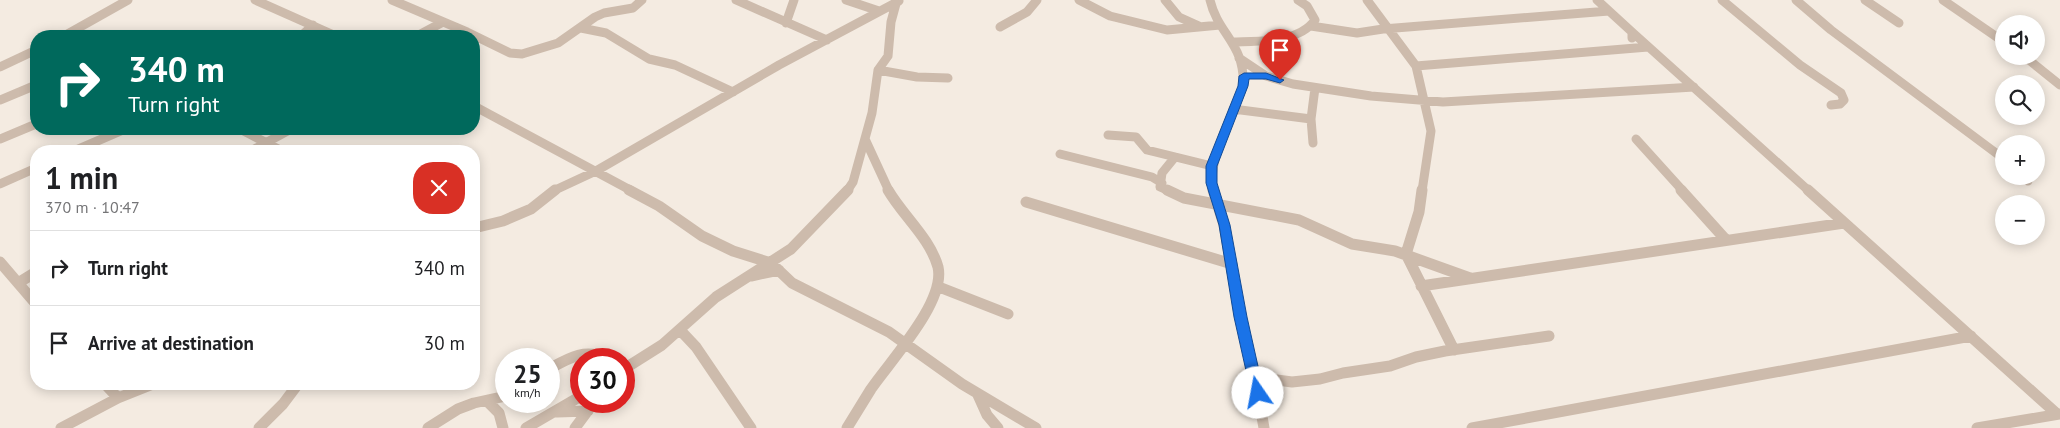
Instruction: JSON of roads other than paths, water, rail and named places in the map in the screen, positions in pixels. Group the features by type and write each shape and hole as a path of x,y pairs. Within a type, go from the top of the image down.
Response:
{"street":[{"path":"76,30 128,0"},
{"path":"255,0 323,30"},
{"path":"392,0 460,30"},
{"path":"480,39 510,53 532,52 558,43 604,13 633,8 642,0"},
{"path":"736,0 827,40"},
{"path":"786,23 794,0"},
{"path":"846,0 879,10"},
{"path":"1000,27 1027,12 1037,0"},
{"path":"1079,0 1110,16 1167,30 1220,25"},
{"path":"1165,0 1172,11 1179,17 1200,27"},
{"path":"1210,0 1220,25 1233,42 1244,76 1243,86 1212,166 1211,183 1224,225 1240,317 1255,377 1264,428"},
{"path":"1298,0 1312,12 1315,20 1312,26"},
{"path":"1367,0 1416,66 1425,102 1430,131 1419,212 1406,254 1454,350"},
{"path":"1597,0 2059,414"},
{"path":"1722,0 1800,65 1841,93 1844,100 1840,104 1831,105"},
{"path":"1796,0 1831,30 1995,152"},
{"path":"1865,0 1899,23"},
{"path":"1943,0 1995,36"},
{"path":"480,227 503,221 531,209 555,190 596,171 733,92 898,1"},
{"path":"635,362 662,345 716,297 747,277 775,266 828,210 845,195 853,182 872,113 878,70 888,56 892,34 891,22 898,1"},
{"path":"1233,42 1281,40 1312,26 1357,32 1387,28 1610,11"},
{"path":"428,30 443,22"},
{"path":"308,30 313,25"},
{"path":"581,28 606,33 650,59 675,65 733,92"},
{"path":"1629,48 1632,32"},
{"path":"1416,66 1648,47"},
{"path":"0,67 30,53"},
{"path":"1239,58 1266,76"},
{"path":"2035,65 2060,85"},
{"path":"878,70 917,77 948,78"},
{"path":"1244,76 1266,76 1315,88 1425,102 1694,88"},
{"path":"0,100 30,88"},
{"path":"1313,143 1311,119 1315,88"},
{"path":"480,109 659,206 702,236 733,251 775,266 792,283 837,304 907,343 977,393 1036,428"},
{"path":"1234,109 1311,119"},
{"path":"0,139 30,126"},
{"path":"88,145 110,135"},
{"path":"251,135 270,145"},
{"path":"262,145 280,135"},
{"path":"1108,135 1136,137 1147,150 1212,166"},
{"path":"847,428 872,388 907,343 939,287 940,277 937,262 928,244 913,227 888,192 865,139"},
{"path":"1636,139 1726,240"},
{"path":"1060,154 1098,166 1144,177 1152,177 1162,183"},
{"path":"1175,157 1162,173 1160,187 1184,198 1299,220 1352,244 1406,254 1471,278"},
{"path":"0,184 30,171"},
{"path":"1026,202 1232,264"},
{"path":"1421,286 1844,222"},
{"path":"0,262 30,297"},
{"path":"18,283 30,276"},
{"path":"939,287 1008,314"},
{"path":"680,330 696,347 751,428"},
{"path":"1255,377 1292,382 1320,379 1343,373 1390,366 1416,357 1549,336"},
{"path":"1472,428 1971,336"},
{"path":"111,390 118,398"},
{"path":"61,428 118,398 138,390"},
{"path":"259,428 293,390"},
{"path":"977,393 987,415 998,428"},
{"path":"428,428 458,409 474,403 495,399"},
{"path":"487,401 499,413 503,428"},
{"path":"526,428 552,413"},
{"path":"575,428 587,413"},
{"path":"1977,428 2059,414"}]}
